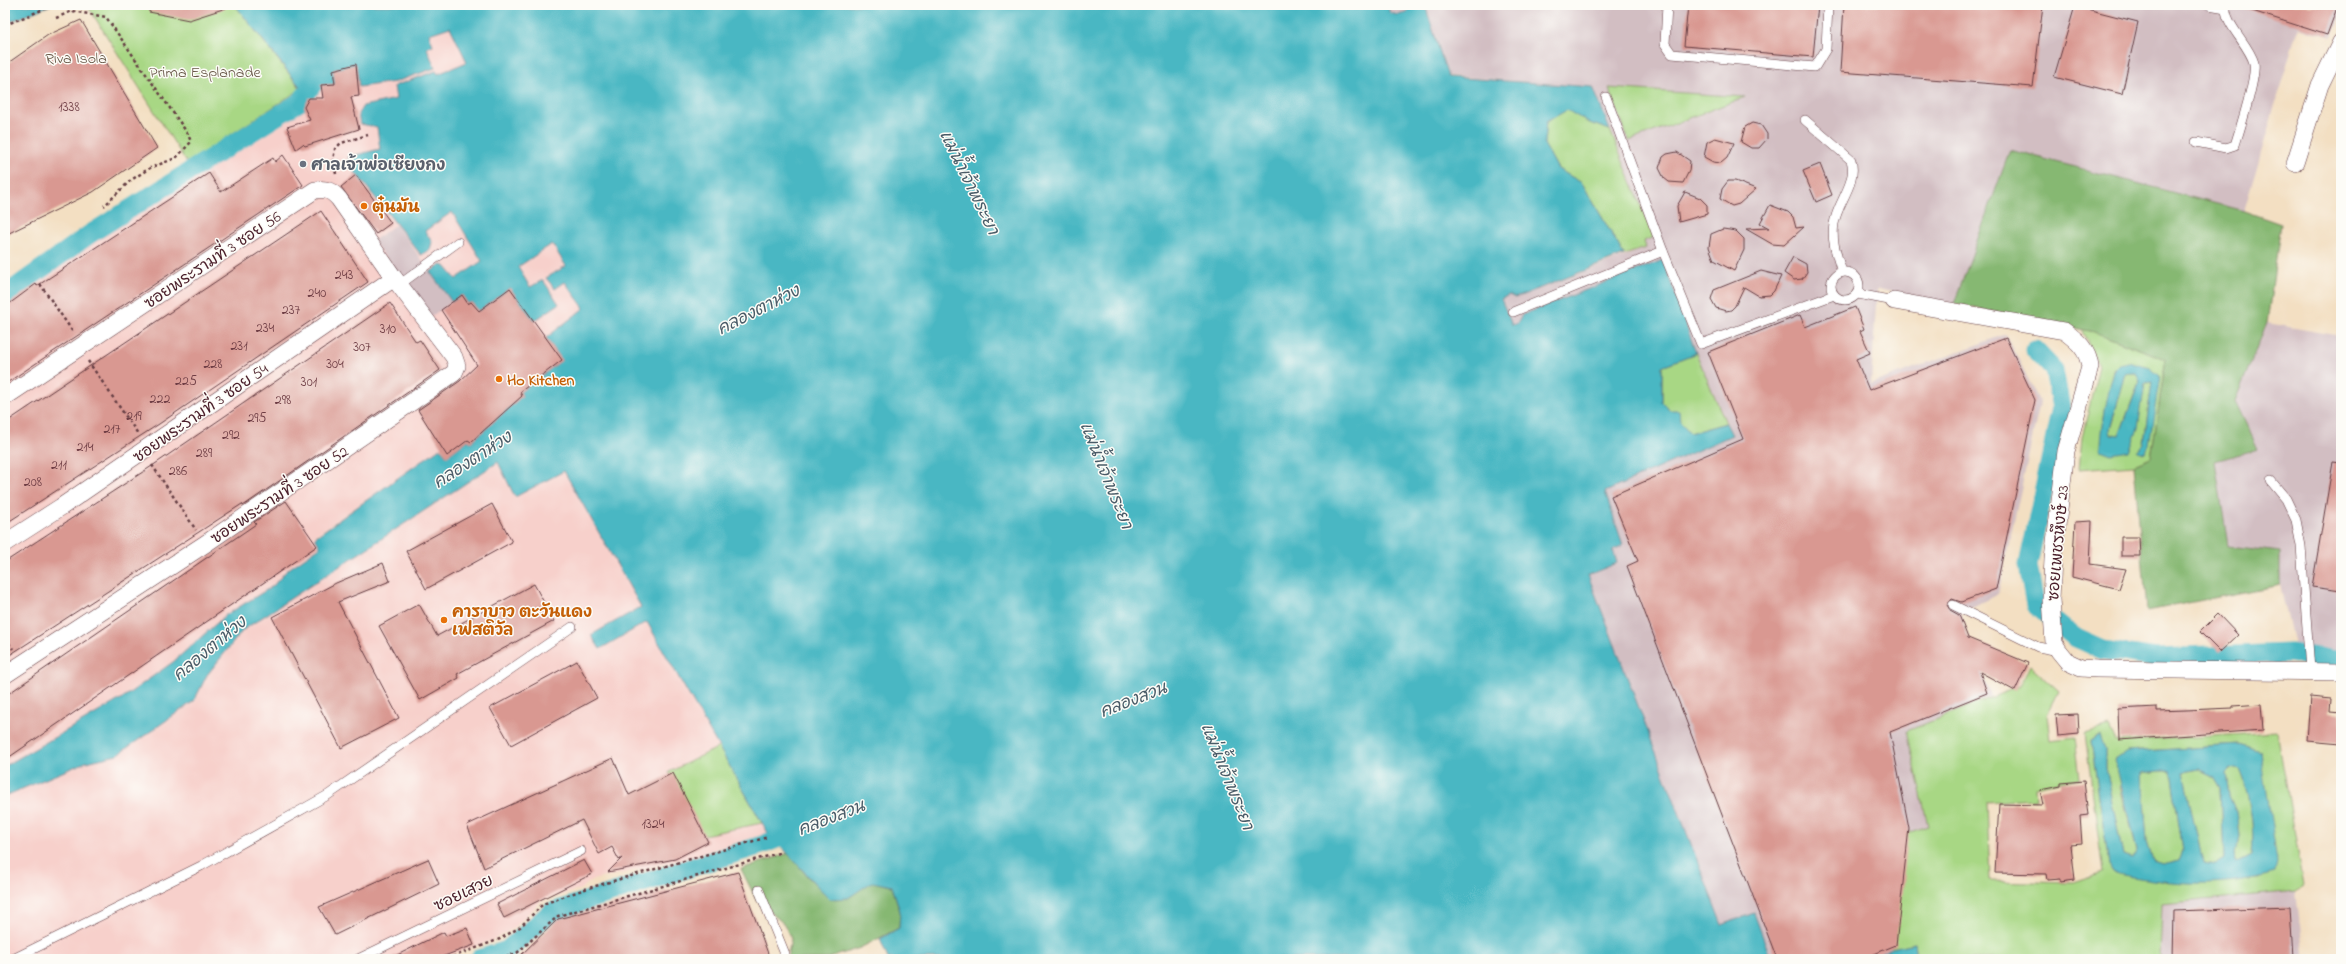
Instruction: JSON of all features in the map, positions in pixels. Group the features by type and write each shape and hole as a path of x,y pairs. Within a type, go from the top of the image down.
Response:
{"street":[{"path":"2295,163 2320,85 2341,42"},
{"name":"ซอยพระรามที่ 3 ซอย 56","path":"5,397 315,190 327,190 333,193"},
{"path":"333,193 396,281"},
{"name":"ซอยพระรามที่ 3 ซอย 54","path":"5,543 396,281"},
{"name":"ซอยพระรามที่ 3 ซอย 52","path":"5,675 205,544 454,373 456,366 454,357 396,281"},
{"name":"ซอยเพชรหึงษ์ 23","path":"1894,302 2064,331 2080,343 2088,355 2090,367 2066,451 2053,559 2051,599 2054,643 2068,662 2081,668 2097,670 2310,670 2341,672"}],"lane":[{"path":"1667,5 1665,44 1672,54 1815,67 1826,49 1828,5"},
{"path":"2196,142 2226,148 2235,145 2251,85 2254,64 2248,48 2228,19 2226,7 2209,5"},
{"path":"1606,97 1663,251 1701,344 1834,295"},
{"path":"1805,120 1851,160 1853,168 1850,185 1834,223 1834,243 1842,272"},
{"path":"396,281 458,242"},
{"path":"1513,312 1663,251"},
{"path":"1858,294 1860,284 1855,276 1847,272 1842,272 1832,282 1831,286 1834,295 1846,301 1858,294 1894,302"},
{"path":"2271,481 2286,499 2296,520 2301,546 2310,670"},
{"path":"1954,605 2038,647 2059,651"},
{"path":"13,959 201,866 328,795 572,627"},
{"name":"ซอยเสวย","path":"358,959 581,851"},
{"path":"759,890 784,954 781,959"}],"path":[{"path":"5,8 11,5"},
{"path":"5,25 54,5"},
{"path":"56,18 72,11 106,17 175,115 191,142 176,158 150,168 131,180 104,206"},
{"path":"333,193 336,174 333,160 335,149 341,143 368,135"},
{"path":"40,284 81,346 205,544"},
{"path":"448,959 500,939 520,927 543,904 585,889 768,837"},
{"path":"500,959 517,953 558,916 782,852"}],"shaded area":[{"path":"1387,5 1409,5 1407,13 1398,15 1390,13"},
{"path":"1425,5 2341,5 2341,15 2331,37 2298,27 2244,211 2010,150 1954,304 1877,289 1871,384 2006,334 2040,403 1998,594 1960,613 1991,696 1907,731 1928,826 1907,833 1892,948 1866,959 1771,959 1754,913 1722,925 1588,575 1617,563 1613,550 1623,545 1605,492 1732,435 1696,353 1663,260 1522,315 1518,323 1512,325 1501,298 1509,295 1515,298 1646,248 1644,241 1654,236 1593,87 1448,76"},
{"path":"450,26 467,62 438,74 436,71 394,86 396,99 363,106 377,127 380,149 348,157 354,171 421,255 425,231 452,212 482,261 455,279 462,295 479,310 510,288 534,321 558,304 543,280 530,287 518,267 552,244 566,266 546,278 565,282 584,308 546,338 562,360 520,392 522,396 471,442 467,440 447,456 440,448 315,536 321,547 287,570 273,586 226,615 173,662 121,699 5,766 5,302 99,237 304,107 316,86 333,70 356,64 359,87 435,68 427,47 429,34"},
{"path":"396,224 452,302 430,317 373,241"},
{"path":"2267,323 2341,336 2341,654 2295,649 2280,585 2280,552 2228,546 2215,461 2258,449 2235,401"},
{"path":"498,462 515,496 564,471 641,607 591,635 600,649 647,622 768,833 678,861 592,880 581,889 541,901 514,928 494,940 440,959 5,959 5,796 86,762 117,754 194,701 207,675 243,630"},
{"path":"2296,891 2304,959 2160,959 2161,904"}],"green space":[{"name":"Prima Esplanade","path":"87,5 235,5 301,89 187,163"},
{"path":"1609,88 1745,97 1629,141"},
{"path":"1567,109 1587,122 1610,130 1654,237 1644,241 1646,248 1624,255 1582,183 1558,169 1544,144 1546,122"},
{"path":"2010,150 2244,211 2281,224 2267,323 2235,401 2258,449 2215,461 2228,546 2280,552 2280,585 2147,611 2134,465 2151,458 2166,359 2094,332 1954,304"},
{"path":"2081,329 2094,332 2166,359 2151,458 2134,465 2079,469 2082,437 2099,366","holes":["2121,363 2160,376 2145,453 2137,451 2144,443 2152,382 2145,383 2111,454 2104,417 2114,370"]},
{"path":"1696,353 1726,423 1690,433 1662,402 1662,366"},
{"path":"2126,373 2136,373 2140,379 2119,436 2111,435 2110,430"},
{"path":"2030,665 2059,691 2047,715 2050,740 2075,737 2080,778 2035,787 2036,799 1987,802 1990,881 2073,883 2103,873 2085,734 2109,727 2116,742 2277,732 2304,886 2296,891 2162,904 2160,959 1916,959 1914,943 1892,948 1907,833 1928,826 1907,731 2020,686","holes":["2099,736 2105,750 2105,768 2123,855 2133,858 2137,851 2120,787 2127,752 2239,745 2261,751 2258,878 2114,873 2109,865 2091,741"]},
{"path":"719,747 762,823 699,836 669,772"},
{"path":"2231,768 2239,770 2243,780 2251,811 2253,833 2252,855 2236,863 2235,853 2239,835 2236,812 2229,796 2226,773"},
{"path":"2199,769 2214,776 2221,788 2224,859 2215,865 2203,863 2183,772"},
{"path":"2171,771 2183,851 2179,860 2162,864 2153,861 2147,842 2142,773"},
{"path":"789,853 806,875 830,899 848,898 872,881 892,886 900,911 899,928 860,948 826,959 787,959 791,939 784,924 756,899 741,869"}],"water":[{"path":"13,5 51,5 5,24 5,8"},
{"path":"235,5 1387,5 1390,13 1398,15 1407,13 1409,5 1425,5 1448,77 1593,87 1610,130 1587,122 1567,110 1546,122 1544,144 1558,169 1582,183 1624,255 1515,298 1509,295 1501,299 1512,325 1518,323 1522,315 1663,260 1696,353 1662,366 1662,402 1669,410 1679,410 1680,421 1690,433 1726,423 1732,435 1605,492 1623,545 1613,550 1617,563 1588,575 1722,925 1754,913 1771,959 888,959 880,939 899,928 900,911 892,886 872,882 848,898 830,899 814,883 768,833 647,622 600,649 591,635 641,607 564,471 515,497 498,462 243,630 207,675 194,701 117,755 86,762 5,796 5,766 121,699 173,662 226,615 273,586 287,570 320,547 315,537 440,448 447,456 468,440 471,442 522,396 520,392 562,360 546,338 584,308 565,282 555,289 546,278 566,266 552,244 518,267 530,287 543,280 559,304 534,321 510,288 479,311 471,302 468,304 462,295 452,302 430,272 440,265 445,266 456,279 482,261 452,212 425,231 432,242 430,250 421,255 354,171 348,157 380,149 377,127 360,124 358,114 363,106 396,99 394,86 436,71 438,74 467,62 450,27 429,34 433,45 427,48 435,68 395,82 359,87 356,64 333,70 335,84 316,86 309,98"},
{"path":"2127,362 2150,368 2160,376 2149,445 2145,453 2137,451 2144,443 2152,382 2145,383 2138,428 2129,451 2111,454 2101,450 2105,409 2115,370 2120,364","holes":["2126,373 2136,373 2140,380 2119,436 2111,435 2110,429"]},
{"path":"2100,736 2105,750 2105,768 2123,855 2133,858 2137,851 2115,760 2127,752 2239,745 2261,751 2277,862 2275,873 2235,881 2194,883 2154,880 2114,873 2109,865 2091,741","holes":["2231,768 2239,770 2243,780 2249,801 2253,834 2252,855 2236,863 2235,853 2239,835 2236,812 2229,796 2226,773","2199,769 2214,776 2221,788 2224,859 2215,865 2203,863 2183,772","2171,771 2183,851 2179,860 2162,864 2153,861 2147,842 2142,773"]},
{"path":"1914,943 1916,959 1866,959 1892,948"}],"building":[{"path":"149,5 226,5 226,8 189,20 149,12"},
{"path":"1688,5 1818,5 1813,57 1684,46"},
{"path":"1844,5 2043,5 2033,87 1840,72"},
{"path":"2243,5 2338,5 2327,35 2243,8"},
{"path":"2075,6 2138,22 2122,94 2054,77"},
{"path":"81,20 157,148 93,192 5,235 5,65 48,35"},
{"path":"356,64 359,96 351,97 359,129 305,146 303,144 296,149 287,127 310,120 304,107 309,98 323,98 321,85 335,84 333,70"},
{"path":"1752,123 1761,125 1767,134 1767,139 1759,148 1751,148 1741,142 1745,127"},
{"path":"1715,138 1734,143 1727,158 1721,163 1713,162 1704,157 1707,142"},
{"path":"1677,152 1690,161 1689,171 1683,183 1669,182 1664,178 1659,168 1663,157 1667,154"},
{"path":"283,155 303,185 5,384 5,307 36,284 37,286 209,173 221,192 273,158 275,162"},
{"path":"1820,164 1832,195 1816,202 1803,171"},
{"name":"ตุ๋นมัน","path":"356,175 391,223 376,234 341,187"},
{"path":"1728,181 1735,181 1756,189 1739,204 1732,206 1720,199 1722,189"},
{"path":"1685,192 1700,198 1707,205 1707,214 1679,222 1677,206"},
{"path":"1770,205 1788,212 1793,217 1796,228 1804,227 1784,245 1772,244 1746,229 1769,228 1760,223"},
{"path":"321,211 368,282 159,424 5,524 5,423"},
{"path":"1723,229 1736,231 1744,239 1744,250 1734,271 1714,260 1709,247 1711,234"},
{"path":"1793,257 1806,264 1807,272 1802,279 1794,280 1784,273"},
{"path":"1761,271 1781,276 1774,291 1770,295 1759,296 1744,287 1735,306 1731,310 1726,311 1716,308 1711,299 1714,290"},
{"name":"Ho Kitchen","path":"510,288 562,360 520,392 522,396 471,442 468,440 447,456 418,410 460,381 477,365 441,310 462,295 468,304 471,302 479,311"},
{"path":"390,303 416,342 420,340 440,370 243,506 242,504 5,658 5,562 155,464"},
{"path":"1855,307 1864,329 1860,331 1870,353 1856,359 1869,390 2006,338 2035,400 1996,589 1961,602 1952,599 1947,605 1950,610 1959,615 1968,638 2028,663 2015,691 1980,672 1987,693 1890,732 1909,828 1896,945 1862,959 1777,959 1627,566 1638,561 1611,496 1743,439 1708,352 1800,315 1805,327"},
{"path":"2333,462 2341,463 2341,591 2312,587"},
{"path":"286,501 317,546 5,760 5,696 256,524 254,522"},
{"path":"492,504 512,542 426,589 406,551"},
{"path":"2092,521 2090,564 2126,569 2119,589 2072,577 2075,522"},
{"path":"2121,537 2139,537 2140,556 2121,556"},
{"path":"383,563 390,581 338,602 399,718 341,748 272,617 336,583"},
{"path":"534,584 554,621 457,674 459,678 420,700 379,626 419,604 437,636"},
{"path":"2218,614 2238,635 2220,652 2200,632"},
{"path":"577,661 597,698 511,745 490,708"},
{"path":"2310,697 2331,699 2330,712 2341,713 2341,744 2307,741"},
{"path":"2261,704 2263,730 2119,740 2118,709 2157,707 2157,711 2186,710 2233,708 2233,706"},
{"path":"2078,714 2079,734 2058,736 2056,715"},
{"path":"613,758 629,795 673,773 708,842 675,859 608,872 622,858 619,860 612,847 599,854 582,820 484,868 467,825"},
{"path":"2084,781 2088,815 2080,816 2082,844 2071,845 2075,880 2060,882 2060,879 2047,880 2046,874 1995,873 1999,804 2043,805 2040,790 2060,786 2060,783"},
{"path":"428,859 439,884 335,935 319,907"},
{"path":"584,860 592,874 504,918 497,904"},
{"path":"738,872 770,959 517,959 558,919"},
{"path":"2290,907 2293,959 2173,959 2174,911"},
{"path":"467,928 474,945 436,959 389,959 444,932 446,936"}],"waterway":[{"path":"5,295 90,234 301,101 321,73"},
{"path":"2035,350 2054,370 2061,408 2028,565 2035,605 2074,637 2103,650 2156,658 2290,653 2341,661"},
{"name":"คลองสวน","path":"479,959 507,950 551,912 762,845 799,830"}],"place":[{"name":"ศาลเจ้าพ่อเซียงกง","path":"303,164"},
{"name":"ตุ๋นมัน","path":"364,206"},
{"name":"Ho Kitchen","path":"499,379"},
{"name":"คาราบาว ตะวันแดง เฟสติวัล","path":"444,620"}],"park label":[{"name":"Riva Isola","path":"76,57"}],"water label":[{"name":"แม่น้ำเจ้าพระยา","path":"970,182"},
{"name":"คลองตาห่วง","path":"758,309"},
{"name":"คลองตาห่วง","path":"472,459"},
{"name":"แม่น้ำเจ้าพระยา","path":"1107,475"},
{"name":"คลองตาห่วง","path":"209,648"},
{"name":"แม่น้ำเจ้าพระยา","path":"1228,776"}]}
